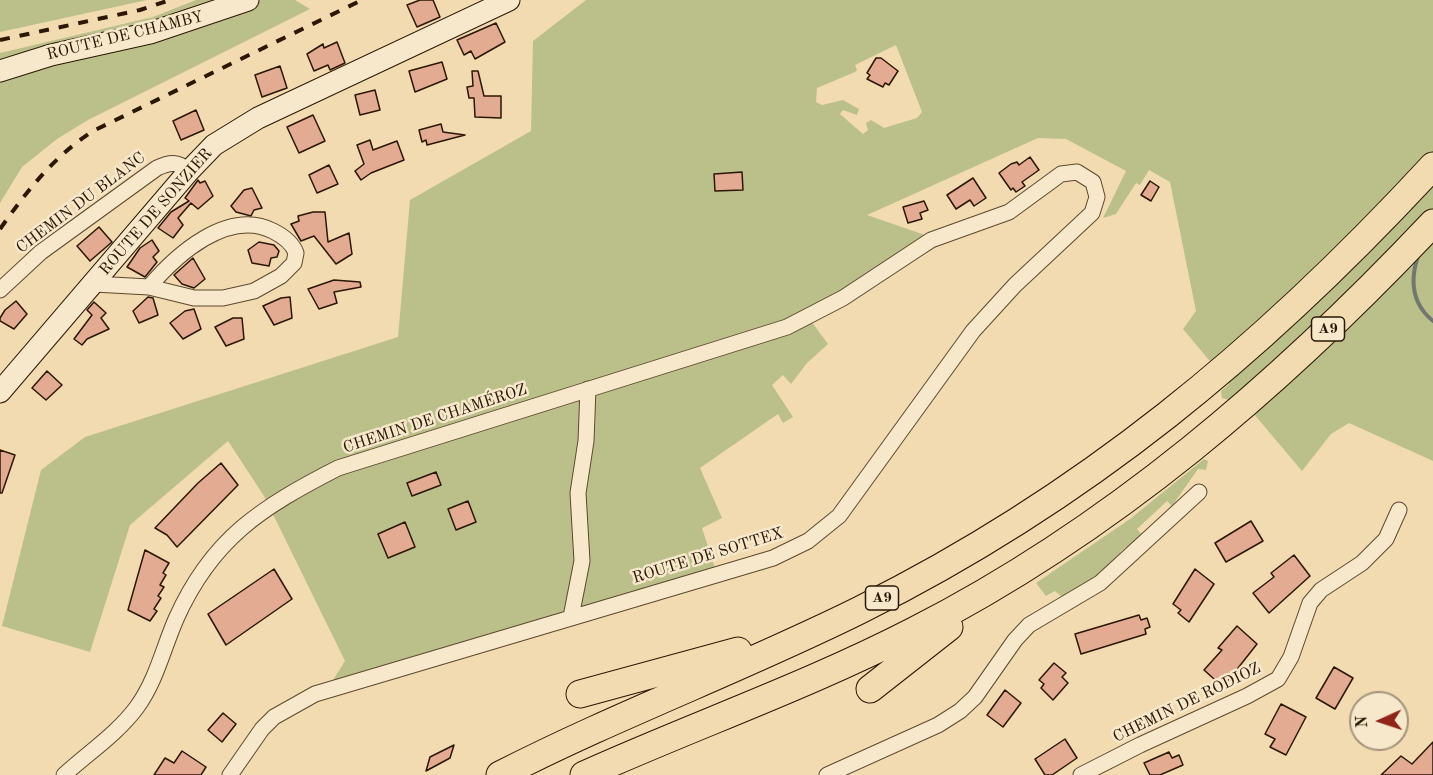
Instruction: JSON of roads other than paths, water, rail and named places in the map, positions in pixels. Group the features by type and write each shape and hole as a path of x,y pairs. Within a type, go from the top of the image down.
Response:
{"highway":[{"name":"A9","path":"500,775 823,627 932,572 1024,517 1106,462 1231,364 1353,251 1433,166"},
{"name":"A9","path":"584,775 863,656 949,612 1050,552 1154,479 1218,428 1306,350 1433,223"},
{"path":"870,689 1050,552"},
{"path":"580,694 823,627"}],"street":[{"name":"ROUTE DE CHAMBY","path":"0,70 51,54 150,33 219,12 248,0"},
{"name":"ROUTE DE SONZIER","path":"0,392 189,171 214,146 258,118 509,0"},
{"name":"CHEMIN DU BLANC","path":"0,290 41,252 157,168 170,162 189,171"},
{"name":"ROUTE DE SOTTEX","path":"230,775 262,729 274,717 315,694 773,558 790,551 823,530 852,502 973,331 1015,285 1092,213 1097,201 1096,190 1093,182 1080,173 1061,174 1009,212 931,240"},
{"path":"94,284 149,287 194,298 240,295 254,291 281,276 294,264 296,253 289,241 271,230 260,225 238,226 215,233 191,247 163,271 149,287"},
{"name":"CHEMIN DE CHAMÉROZ","path":"64,775 136,709 151,686 177,618 196,581 219,549 250,518 289,493 338,468 805,320 931,240"},
{"path":"571,617 582,561 578,493 586,441 588,389"},
{"path":"826,775 938,724 960,711 975,698 1015,640 1029,626 1100,583 1199,492"},
{"name":"CHEMIN DE RODIOZ","path":"1081,775 1140,745 1256,692 1278,679 1291,657 1310,603 1321,590 1362,563 1386,539 1399,510"}],"waterway":[{"path":"1418,256 1413,282 1414,291 1420,307 1433,321"}],"railway":[{"path":"0,40 140,10 170,0"},
{"path":"0,229 20,201 53,163 93,131 362,0"}]}
